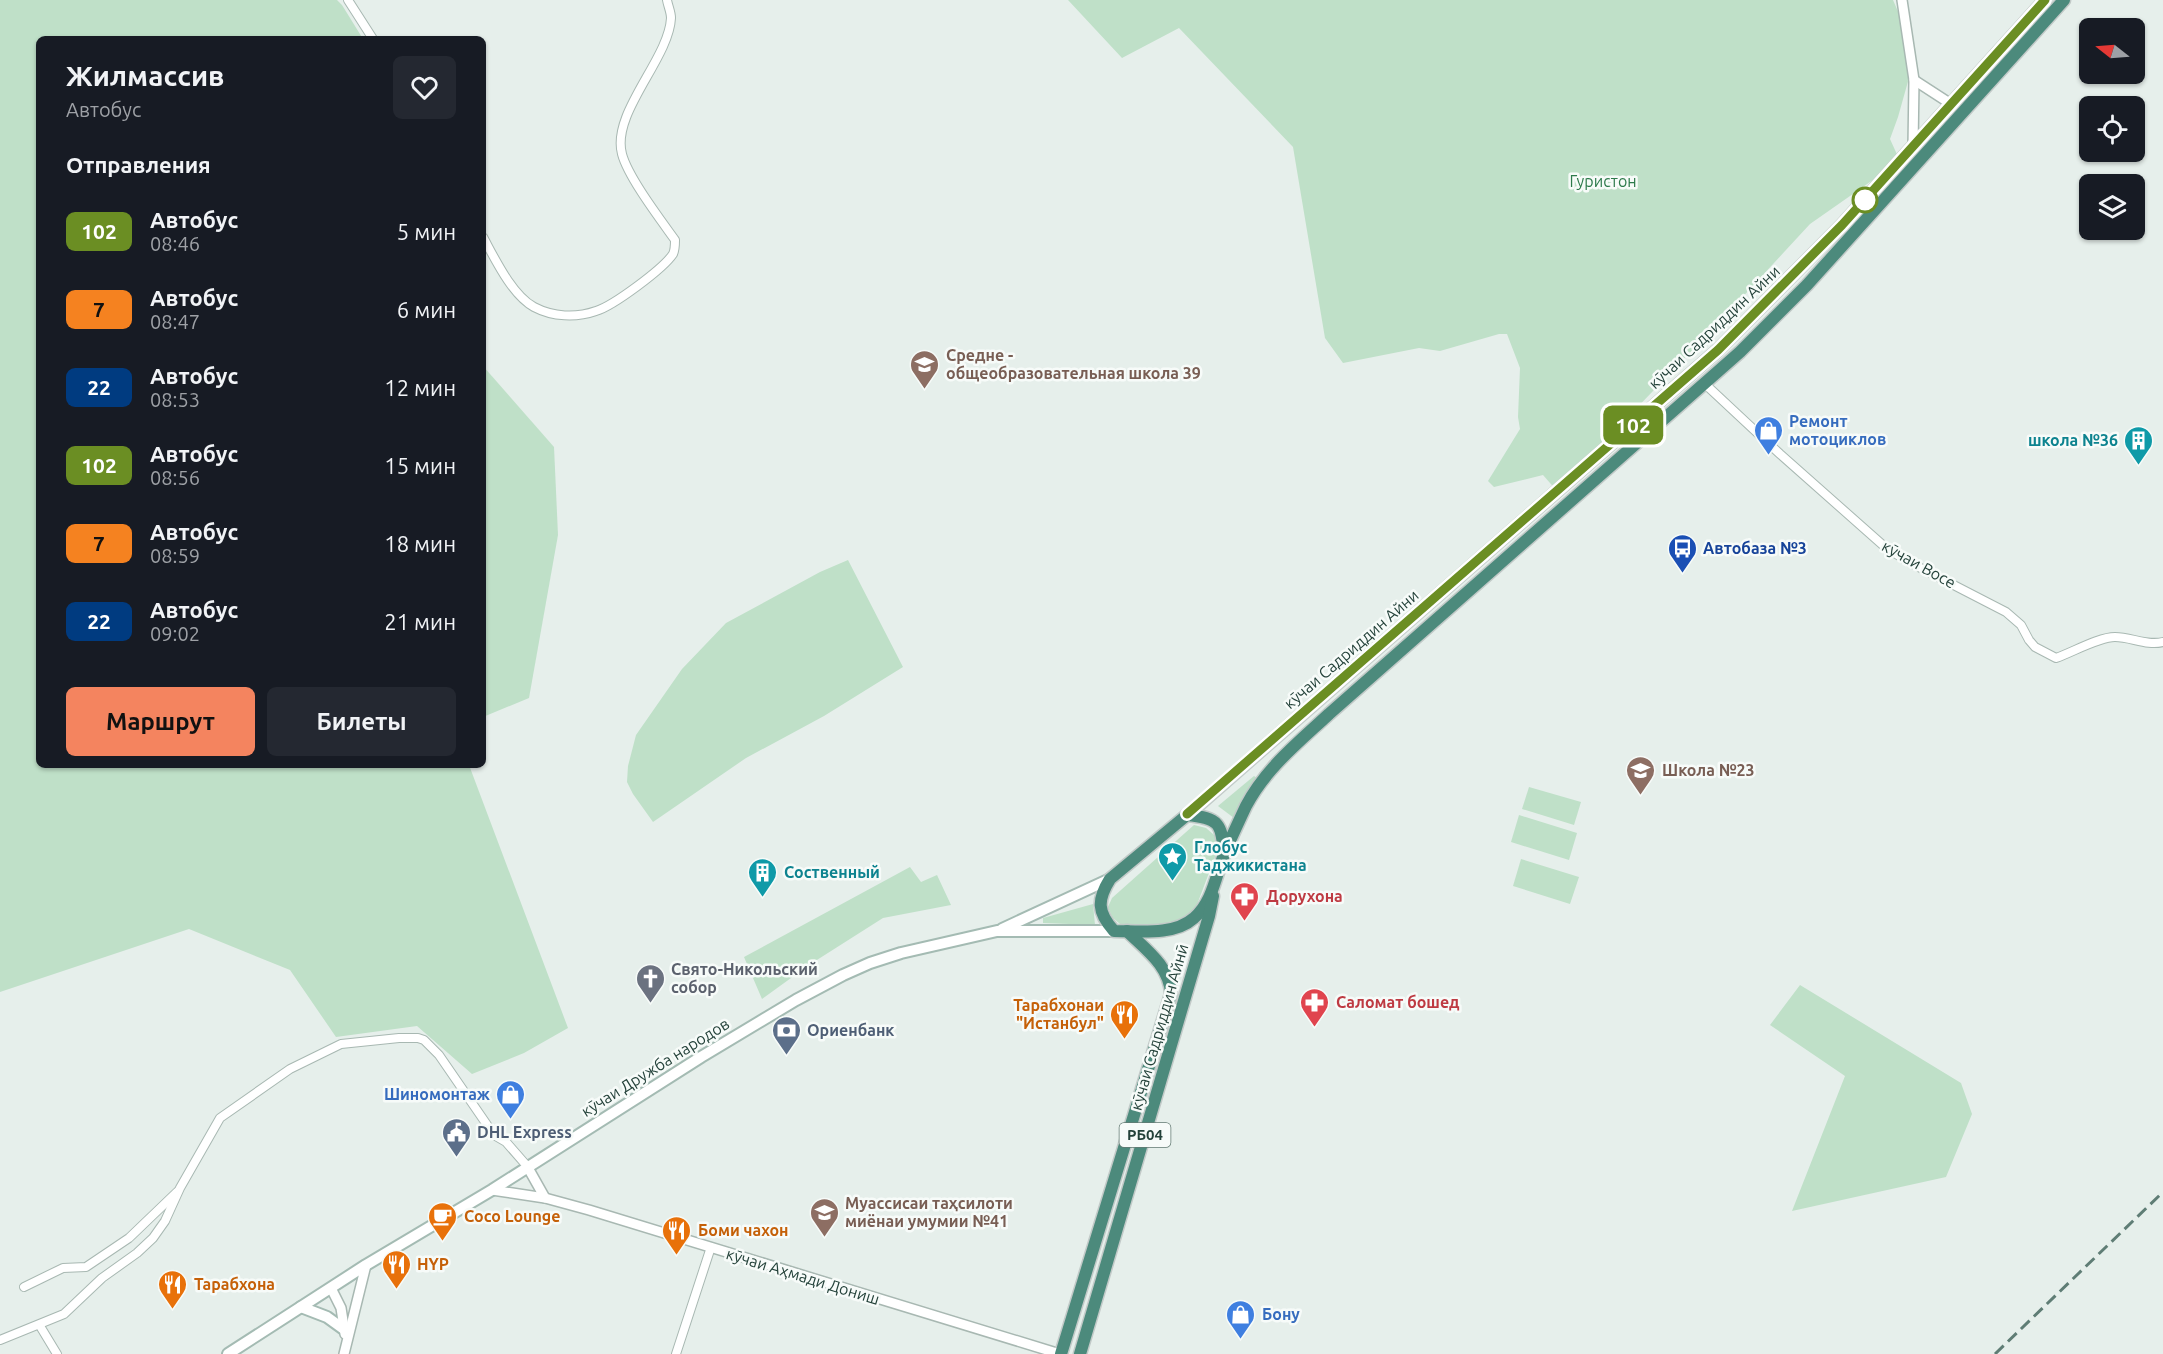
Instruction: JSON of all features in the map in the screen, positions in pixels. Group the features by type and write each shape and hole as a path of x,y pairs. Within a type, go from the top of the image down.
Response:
{"highway":[{"name":"кӯчаи Садриддин Айни","path":"1187,814 1718,350 1842,225 2045,0"},
{"name":"кӯчаи Садриддин Айни","path":"1224,855 1246,806 1273,767 1329,714 1705,384 1807,285 2064,0"},
{"name":"РБ04","path":"1114,931 1165,929 1188,922 1200,912 1214,886 1224,855 1223,839 1218,823 1213,819 1187,814"},
{"path":"1114,931 1102,915 1100,907 1103,890 1110,879 1187,814"},
{"name":"кӯчаи Садриддин Айнӣ","path":"1080,1354 1209,916 1214,886"},
{"name":"кӯчаи Садриддин Айнӣ","path":"1061,1354 1171,994 1171,985 1164,969 1127,931"}],"main road":[{"path":"997,931 1110,879"},
{"path":"997,931 1114,931"},
{"name":"кӯчаи Дружба народов","path":"228,1354 366,1265 492,1190 527,1166 796,1000 870,963 901,953 997,931"},
{"path":"301,1307 327,1317 345,1330"}],"street":[{"path":"348,0 371,36"},
{"path":"486,242 520,296 531,306 546,313 561,316 596,311 609,306 656,272 674,252 675,240 627,166 621,152 621,139 635,98 669,32 671,15 667,0"},
{"path":"1902,0 1914,80 1913,147"},
{"path":"1914,80 1951,104"},
{"name":"кӯчаи Восе","path":"1705,384 1885,547 1909,562 2006,612 2021,626 2035,647 2056,658 2105,638 2127,638 2148,643 2163,642"},
{"path":"0,1340 40,1326 64,1314 102,1278 137,1253 153,1238 165,1221 180,1188 220,1118 290,1069 341,1044 417,1038 430,1044 494,1135 506,1142 527,1166 545,1198"},
{"path":"24,1287 63,1268 86,1267 105,1255 129,1238 180,1188"},
{"name":"кӯчаи Аҳмади Дониш","path":"492,1190 545,1198 1061,1354"},
{"path":"676,1354 711,1247"},
{"path":"344,1353 366,1265"},
{"path":"331,1288 341,1308 345,1330 344,1353"},
{"path":"40,1326 57,1354"}],"green space":[{"path":"0,0 337,0 361,36 36,36 36,768 470,768 568,1028 524,1053 472,1074 417,1026 336,1037 290,970 189,929 0,992"},
{"name":"Гуристон","path":"1068,0 1893,0 1916,53 1890,139 1900,161 1810,224 1557,491 1543,475 1494,487 1488,481 1520,429 1518,417 1520,368 1507,334 1499,334 1440,351 1419,348 1343,363 1325,338 1293,147 1179,28 1122,58"},
{"path":"486,369 554,447 558,535 529,698 486,716"},
{"path":"848,560 903,667 824,716 746,758 653,822 627,782 628,766 636,735 682,669 726,623 820,572"},
{"path":"1254,776 1257,778 1234,818 1218,806"},
{"path":"1529,787 1581,802 1574,825 1522,809"},
{"path":"1519,815 1577,833 1569,860 1511,842"},
{"path":"1194,825 1206,828 1221,841 1195,910 1173,924 1141,927 1120,924 1112,917 1108,907 1112,898"},
{"path":"1521,859 1579,877 1570,904 1513,886"},
{"path":"910,867 921,882 937,875 951,905 883,918 809,965 762,999 744,957"},
{"path":"1093,904 1095,925 1043,923 1043,918"},
{"path":"1800,985 1961,1083 1972,1114 1946,1177 1792,1211 1845,1076 1770,1025"}],"railway":[{"path":"1995,1354 2163,1192"}],"bus line":[{"name":"102","path":"1187,814 1718,350 1842,225 2045,0"}],"place":[{"name":"Средне - общеобразовательная школа 39","path":"925,390"},
{"name":"Ремонт мотоциклов","path":"1768,456"},
{"name":"школа №36","path":"2139,466"},
{"name":"Автобаза №3","path":"1682,574"},
{"name":"Школа №23","path":"1641,796"},
{"name":"Глобус Таджикистана","path":"1173,882"},
{"name":"Соственный","path":"763,898"},
{"name":"Дорухона","path":"1245,922"},
{"name":"Свято-Никольский собор","path":"650,1004"},
{"name":"Саломат бошед","path":"1315,1028"},
{"name":"Тарабхонаи \"Истанбул\"","path":"1125,1040"},
{"name":"Ориенбанк","path":"786,1056"},
{"name":"Шиномонтаж","path":"511,1120"},
{"name":"DHL Express","path":"456,1158"},
{"name":"Муассисаи таҳсилоти миёнаи умумии №41","path":"824,1238"},
{"name":"Coco Lounge","path":"443,1242"},
{"name":"Боми чахон","path":"677,1256"},
{"name":"HYP","path":"396,1290"},
{"name":"Тарабхона","path":"173,1310"},
{"name":"Бону","path":"1241,1340"}]}
